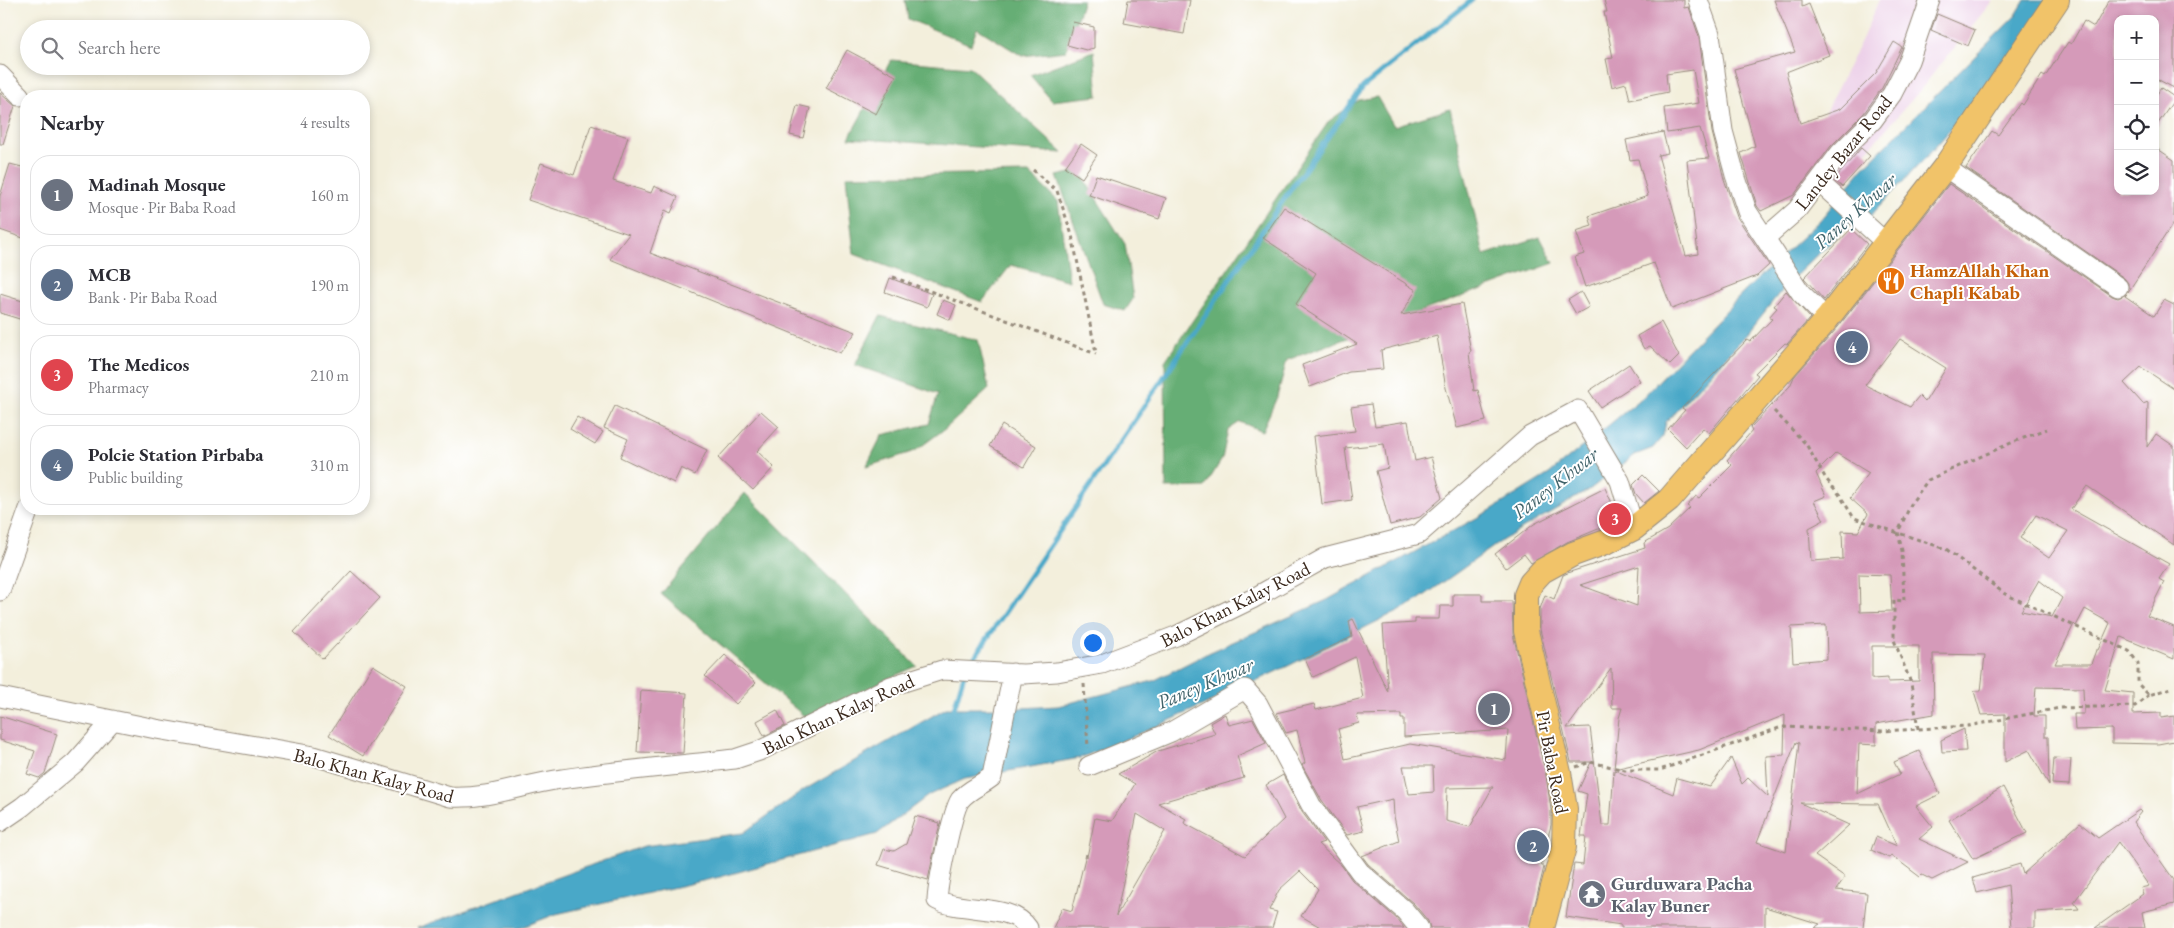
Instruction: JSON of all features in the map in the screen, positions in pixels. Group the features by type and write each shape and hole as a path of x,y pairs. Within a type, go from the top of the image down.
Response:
{"main road":[{"path":"1634,528 1669,500 1827,319 1945,167 2058,0"},
{"name":"Pir Baba Road","path":"1542,928 1564,846 1564,809 1559,773 1526,631 1526,595 1531,583 1542,571 1573,554 1606,542 1634,528"}],"street":[{"path":"1698,0 1710,34 1723,131 1747,211 1801,293 1827,319"},
{"name":"Landey Bazar Road","path":"1769,245 1840,153 1873,120 1892,94 1909,61 1930,0"},
{"path":"0,75 20,96"},
{"path":"1945,167 2118,287"},
{"path":"1819,182 1886,243"},
{"name":"Balo Khan Kalay Road","path":"0,697 113,720 314,756 450,797 470,798 487,796 554,780 735,759 759,751 891,686 942,670 1013,673 1056,672 1102,664 1176,636 1252,599 1325,558 1419,534 1530,436 1578,410 1620,481 1634,528"},
{"path":"0,591 27,515"},
{"path":"1013,673 992,777 983,785 971,789 959,802 938,884 937,900 951,906 1003,912 1025,923 1028,928"},
{"path":"1089,766 1172,732 1245,689 1258,704 1316,811 1360,872 1405,911 1419,928"},
{"path":"0,822 22,808 75,764 113,720"}],"path":[{"path":"893,277 1096,354 1072,235 1057,191 1033,170"},
{"path":"1759,396 1806,444 1826,479 1839,494 1854,518 1946,549 2005,594 2129,651 2138,663 2138,684 2149,695"},
{"path":"1918,729 1911,683 1894,640 1894,600 1904,601 1902,551 1898,532 1912,502 1928,480 2010,443 2047,429"},
{"path":"1559,773 1590,762 1625,770 1660,770 1782,727 1852,731 1968,726 2060,708 2135,706 2149,695 2174,688"},
{"path":"1084,689 1089,766"}],"shaded area":[{"path":"1879,0 1993,0 1916,95 1835,187 1803,163 1809,145 1863,37"}],"green space":[{"path":"905,0 1083,0 1066,51 1022,56 977,28 971,45 908,19"},
{"path":"1094,51 1098,96 1052,101 1030,75"},
{"path":"891,60 970,67 1063,153 849,138"},
{"path":"1377,97 1394,126 1450,109 1484,255 1540,237 1554,263 1287,360 1277,397 1262,431 1240,422 1228,430 1222,459 1205,487 1166,488 1165,361 1329,121 1359,100"},
{"path":"1079,171 1125,244 1133,299 1125,311 1103,304 1057,176"},
{"path":"1029,173 1058,201 1069,281 1011,265 982,302 854,254 846,176"},
{"path":"880,316 978,340 989,389 946,428 915,451 866,467 882,435 929,424 938,394 855,365"},
{"path":"745,493 917,666 883,681 811,722 661,594"}],"water":[{"name":"Paney Khwar","path":"2025,0 2054,0 2028,39 1932,151 1860,227 1850,223 1785,286 1747,334 1666,422 1663,436 1653,448 1635,455 1589,490 1503,540 1414,603 1288,666 1158,726 1080,758 965,779 929,795 877,834 720,877 556,914 520,928 417,928 644,846 743,833 804,790 946,708 1058,706 1153,681 1206,654 1327,600 1491,510 1549,474 1643,397 1745,291 1820,220 1863,168 2016,15"}],"building":[{"path":"1128,0 1190,0 1184,34 1124,23"},
{"path":"1604,0 1684,0 1684,8 1689,7 1699,37 1712,132 1724,179 1737,217 1769,265 1757,276 1672,309 1654,263 1585,287 1575,257 1584,254 1576,231 1592,226 1589,216 1648,196 1638,159 1630,160 1626,140 1663,132 1668,153 1658,155 1686,256 1698,254 1687,160 1709,158 1700,128 1667,133 1664,108 1699,103 1693,70 1666,74 1668,92 1630,100 1626,83 1612,87 1606,59 1613,58 1604,12 1607,12"},
{"path":"1774,0 1802,0 1802,7 1809,4 1829,55 1786,72 1800,123 1840,109 1876,73 1894,42 1902,47 1882,88 1864,113 1831,146 1794,195 1761,211 1757,206 1741,153 1755,146 1734,69 1795,52"},
{"path":"2109,0 2174,0 2174,88 2159,80 2159,15 2114,15 2114,195 2159,195 2159,150 2174,160 2174,222 2128,292 2128,283 2124,278 1966,168 1992,131 1998,135 2021,103 2023,105 2042,75 2045,77 2068,42 2071,44 2084,21 2094,27"},
{"path":"1937,14 1975,30 1968,46 1931,30"},
{"path":"1073,22 1094,27 1094,48 1086,50 1067,45"},
{"path":"847,50 896,76 876,114 826,88"},
{"path":"2161,88 2174,97 2174,100 2159,122 2159,105 2159,91"},
{"path":"0,93 15,106 3,144 0,144"},
{"path":"797,105 810,108 803,138 790,135"},
{"path":"591,125 628,137 613,181 651,193 654,186 678,197 671,213 665,210 650,253 856,332 840,353 610,259 629,234 528,200 541,163 574,175"},
{"path":"1081,144 1097,155 1082,178 1065,167"},
{"path":"1861,148 1870,156 1842,187 1834,180"},
{"path":"10,164 20,166 20,237 0,230 0,196"},
{"path":"1096,175 1166,198 1159,219 1089,195"},
{"path":"1949,184 2112,296 2118,298 2127,294 2125,296 2154,316 2164,300 2174,305 2174,389 2141,367 2124,383 2143,404 2148,402 2147,447 2156,434 2174,446 2174,545 2087,486 2071,509 2169,564 2159,579 2164,582 2147,616 2174,627 2174,659 2121,637 2105,690 2133,693 2133,714 2161,713 2161,718 2174,716 2174,741 2158,744 2112,743 2112,729 2075,730 2074,714 2084,714 2083,688 2036,687 2034,716 2045,716 2045,737 2048,737 2049,785 2029,750 2005,762 2005,714 1981,715 1974,691 1981,691 1985,655 1933,654 1934,714 1876,724 1876,745 1859,744 1857,794 1900,774 1894,762 1919,751 1940,794 1916,806 1933,827 1919,839 1968,862 1932,880 1922,875 1920,877 1891,855 1889,858 1871,850 1876,837 1897,846 1878,804 1800,803 1849,825 1815,856 1845,877 1836,890 1867,893 1863,928 1814,928 1820,924 1765,907 1765,928 1621,928 1621,925 1566,917 1574,864 1583,865 1586,836 1581,836 1587,794 1578,791 1591,762 1571,762 1540,629 1540,609 1545,595 1554,599 1563,575 1645,548 1644,543 1668,529 1690,508 1687,506 1696,496 1699,498 1732,465 1727,460 1752,431 1750,428 1790,386 1794,377 1838,327","holes":["1900,339 1946,368 1925,402 1919,396 1910,407 1865,385","1836,453 1869,473 1850,498 1868,514 1858,532 1842,531 1843,559 1811,561 1809,528 1824,520 1814,501 1826,496 1816,473","2036,515 2068,531 2049,558 2020,538","1639,566 1637,606 1580,585","1859,574 1890,575 1892,611 1860,612","2039,580 2062,598 2052,617 2021,611","2085,609 2110,623 2091,664 2055,664 2074,624 2076,626","1826,625 1827,659 1793,662 1791,627","1872,646 1919,646 1919,681 1888,682 1888,678 1872,679","1611,668 1612,708 1622,708 1619,718 1614,769 1699,750 1785,715 1784,755 1766,756 1768,797 1748,778 1742,784 1731,758 1710,787 1677,778 1673,794 1614,770 1610,825 1602,825 1590,727 1567,728","1796,742 1799,743 1786,852 1757,842"]},
{"path":"1284,207 1416,290 1401,315 1462,304 1471,351 1469,352 1474,391 1478,390 1486,421 1457,428 1446,388 1437,336 1381,350 1383,369 1349,372 1310,387 1302,365 1357,344 1296,304 1316,273 1263,238"},
{"path":"1851,229 1867,244 1824,300 1804,278"},
{"path":"890,278 932,294 927,307 885,292"},
{"path":"1786,291 1810,318 1787,344 1785,343 1755,373 1758,375 1709,433 1703,428 1686,447 1668,429 1685,410 1682,408 1712,376 1747,340 1750,342 1772,319 1769,317 1777,308 1774,306"},
{"path":"1581,292 1589,307 1576,314 1568,300"},
{"path":"0,294 20,300 20,319 0,313"},
{"path":"943,300 956,305 950,320 937,314"},
{"path":"1661,322 1679,356 1670,365 1650,346 1644,349 1637,336"},
{"path":"1629,364 1640,381 1600,407 1589,391"},
{"path":"1371,404 1375,426 1408,421 1415,461 1431,457 1442,498 1420,517 1390,525 1376,471 1388,468 1384,444 1345,448 1352,500 1322,504 1314,436 1355,431 1351,407"},
{"path":"615,406 707,450 695,475 681,468 674,483 620,457 628,439 604,428"},
{"path":"761,411 779,427 757,451 774,467 753,490 718,458"},
{"path":"577,417 603,432 595,444 570,429"},
{"path":"1002,425 1036,446 1024,467 990,446"},
{"path":"1643,475 1659,491 1644,503 1636,494 1633,485"},
{"path":"1605,488 1620,520 1567,542 1531,563 1524,554 1506,568 1495,554 1534,524"},
{"path":"351,571 380,598 323,659 294,632"},
{"path":"1453,594 1482,594 1482,601 1512,601 1513,634 1546,776 1551,810 1551,825 1541,865 1544,867 1529,928 1430,928 1428,921 1414,904 1368,864 1362,856 1399,841 1393,799 1357,807 1364,831 1347,835 1321,799 1302,765 1305,763 1297,730 1286,733 1276,713 1314,704 1316,710 1363,698 1355,657 1313,677 1305,659 1352,637 1349,621 1353,619 1388,692 1383,625 1415,623 1415,619 1439,619 1440,606 1453,606","holes":["1401,714 1401,719 1404,719 1404,737 1508,730 1506,760 1410,744 1345,759 1338,729 1359,723 1357,715","1403,766 1433,766 1434,792 1409,794","1493,787 1470,827 1446,821 1447,788"]},
{"path":"725,655 756,683 736,704 705,676"},
{"path":"373,665 407,686 363,756 329,735"},
{"path":"641,690 687,693 683,753 637,752"},
{"path":"777,710 785,726 764,736 757,721"},
{"path":"1225,714 1229,725 1253,719 1266,743 1237,756 1244,778 1158,803 1186,819 1184,823 1245,856 1284,819 1266,785 1283,775 1302,812 1324,842 1318,844 1342,866 1352,880 1397,919 1404,928 1322,928 1301,916 1318,889 1300,871 1279,890 1269,910 1277,912 1272,928 1053,928 1062,908 1072,911 1086,854 1087,857 1095,818 1112,821 1135,784 1118,774 1158,751 1215,734 1210,723","holes":["1137,814 1165,831 1116,916"]},
{"path":"0,716 57,734 45,773 39,778 27,774 35,751 0,740"},
{"path":"1964,729 1966,751 1942,752 1941,740"},
{"path":"2054,758 2071,759 2069,785 2052,784"},
{"path":"2003,787 2027,833 1973,859 1949,820"},
{"path":"2139,810 2141,812 2133,822 2174,880 2174,904 2142,912 2145,928 2095,928 2143,894 2141,888 2149,886 2118,842 2074,902 2079,909 2035,912 2035,928 2011,928 2008,885 1977,893 1973,878 2020,864 2023,874 2080,823 2098,838"},
{"path":"915,816 940,823 928,880 878,865 884,849 894,851 906,844"}],"waterway":[{"path":"968,667 1286,196 1363,87 1472,0"},
{"path":"952,715 964,675"}],"place":[{"name":"HamzAllah Khan Chapli Kabab","path":"1891,281"},
{"name":"Polcie Station Pirbaba","path":"1852,347"},
{"name":"The Medicos","path":"1615,519"},
{"name":"Madinah Mosque","path":"1494,709"},
{"name":"MCB","path":"1533,846"},
{"name":"Gurduwara Pacha Kalay Buner","path":"1592,894"}]}
